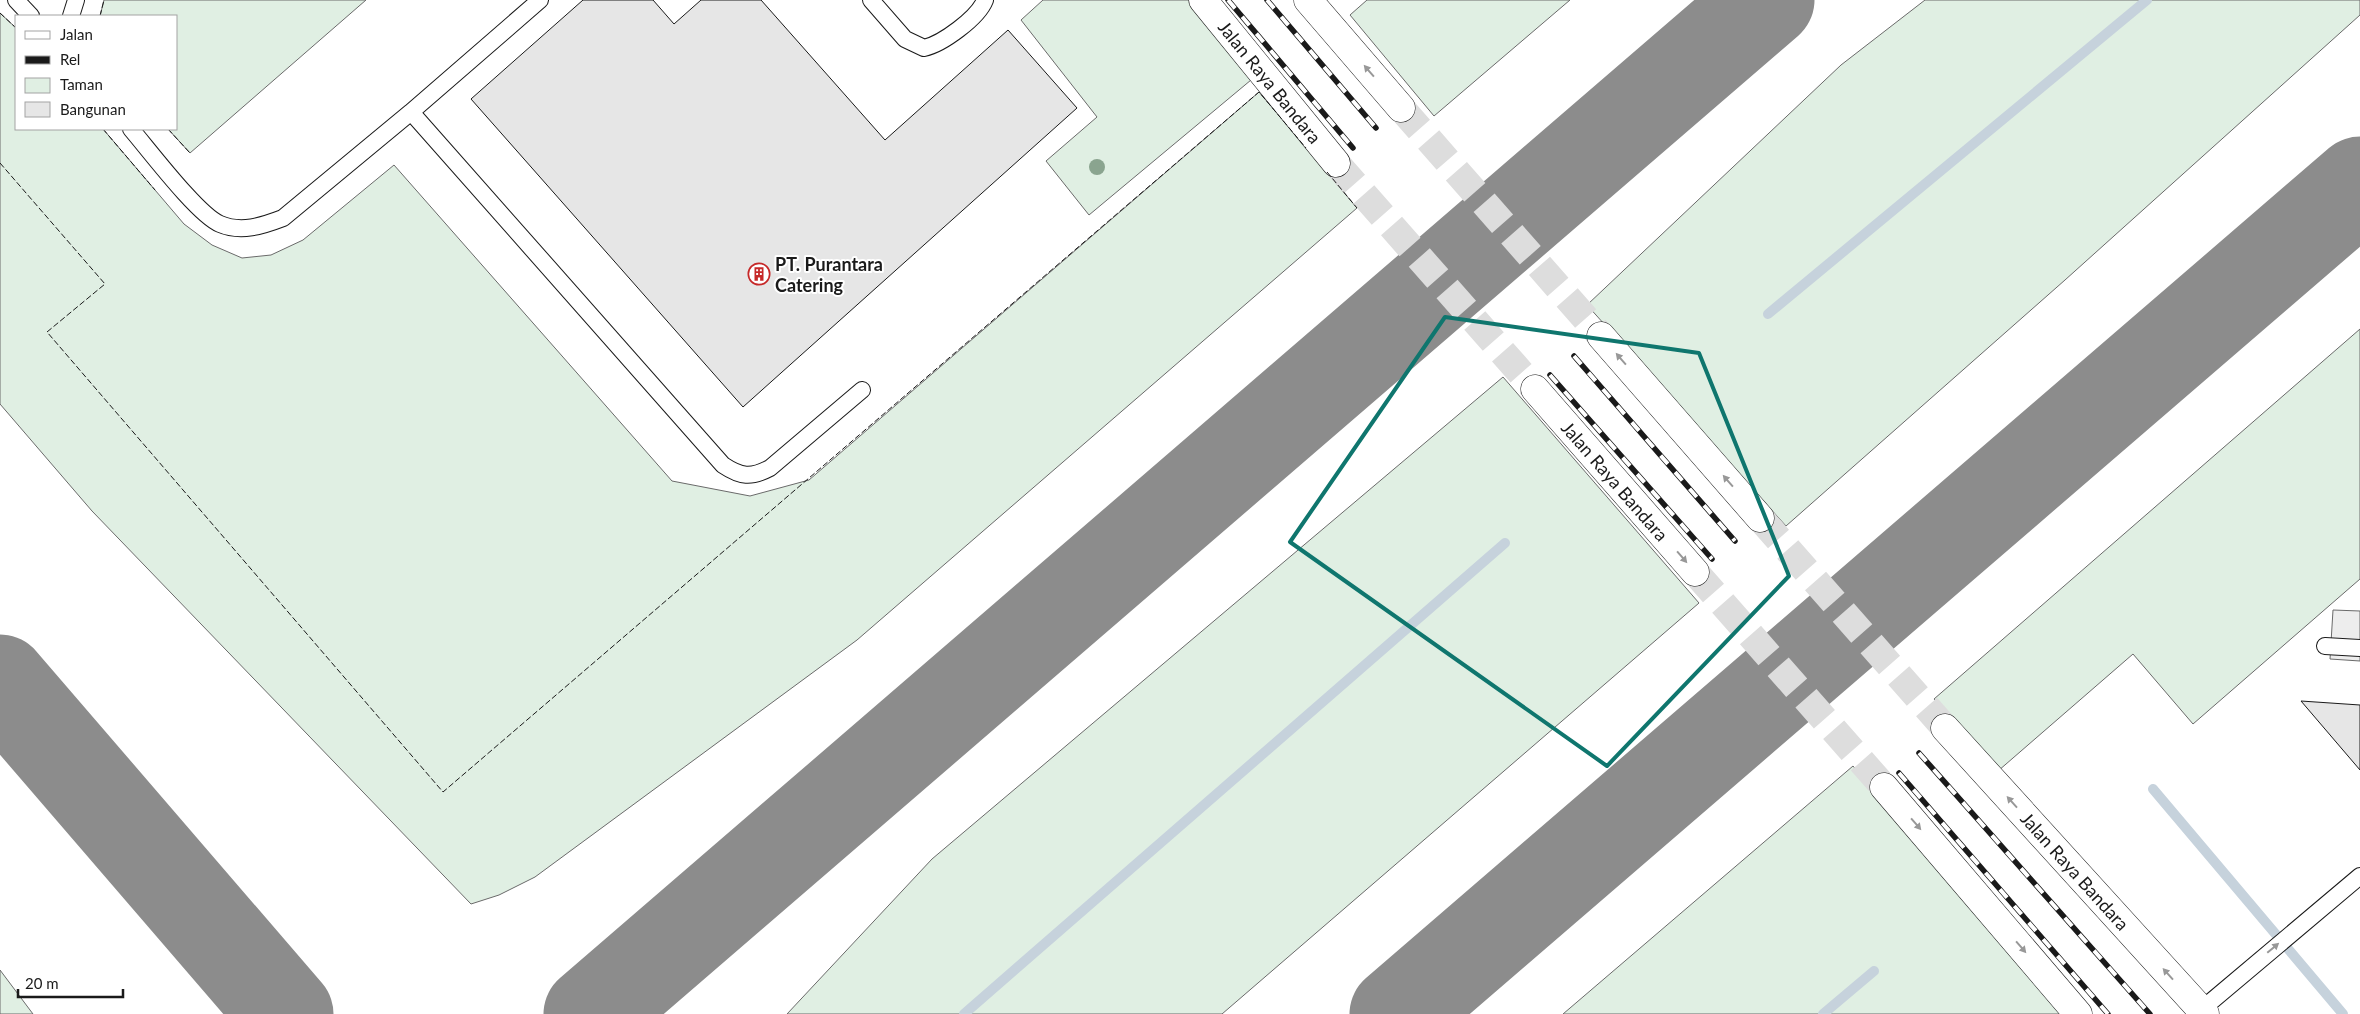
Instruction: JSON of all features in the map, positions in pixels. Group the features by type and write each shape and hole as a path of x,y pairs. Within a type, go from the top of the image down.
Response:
{"street":[{"name":"Jalan Raya Bandara","path":"1203,0 1336,163"},
{"path":"1308,0 1401,108"},
{"path":"1601,336 1760,518"},
{"name":"Jalan Raya Bandara","path":"1535,389 1695,572"},
{"name":"Jalan Raya Bandara","path":"1945,728 2203,1012"},
{"path":"1884,787 2078,1014"}],"lane":[{"path":"16,0 30,15"},
{"path":"71,15 76,0"},
{"path":"132,130 204,213 219,224 240,228 259,227 283,218 411,112 540,0"},
{"path":"871,0 905,39 924,48 943,41 979,11 985,0"},
{"path":"411,112 723,465 736,474 756,476 770,468 862,390"},
{"path":"2325,646 2360,648"},
{"path":"2203,1012 2235,980 2360,876"}],"highlighted area":[{"path":"1445,317 1699,353 1789,576 1607,766 1290,542"}],"green space":[{"path":"104,0 366,0 190,153 169,130 178,130 178,15 100,15"},
{"path":"1043,0 1191,0 1251,80 1089,215 1046,161 1097,117 1021,20"},
{"path":"1367,0 1570,0 1434,116 1350,15"},
{"path":"1925,0 2360,0 2360,15 2065,280 1786,526 1587,305 1841,65"},
{"path":"0,13 15,27 15,130 104,130 184,224 212,245 242,258 271,255 303,240 394,165 672,481 750,496 809,480 1259,92 1357,208 857,640 535,877 499,895 471,904 92,511 0,404"},
{"path":"2360,329 2360,579 2193,724 2133,654 1998,771 1934,699"},
{"path":"1503,377 1699,603 1222,1014 787,1014 932,859"},
{"path":"1853,766 2069,1014 1563,1014"},
{"path":"0,970 33,1014 0,1014"}],"shaded area":[{"path":"2333,610 2360,611 2360,661 2330,659"}],"building":[{"name":"PT. Purantara Catering","path":"583,0 653,0 674,24 701,0 761,0 885,140 1008,30 1077,108 743,407 471,99"},
{"path":"2301,701 2360,705 2360,770"}],"waterway":[{"path":"1768,314 2147,0"},
{"path":"964,1014 1505,543"},
{"path":"2153,789 2343,1014"},
{"path":"1823,1014 1874,971"}],"taxiway":[{"path":"591,1014 1767,0"},
{"path":"1397,1014 2360,184"},
{"path":"0,682 286,1014"}],"tunnel":[{"path":"1401,108 1601,336"},
{"path":"1336,163 1535,389"},
{"path":"1760,518 1945,728"},
{"path":"1695,572 1884,787"}],"railway":[{"path":"1228,0 1353,148"},
{"path":"1267,0 1376,128"},
{"path":"1574,356 1735,541"},
{"path":"1550,375 1712,559"},
{"path":"1919,753 2150,1014"},
{"path":"1899,773 2108,1014"}],"fence":[{"path":"100,15 104,0"},
{"path":"0,13 15,27"},
{"path":"0,163 105,284 47,332 443,792 1259,92 1306,148"},
{"path":"104,130 155,190"},
{"path":"169,130 190,153"},
{"path":"1327,172 1357,208"}],"place":[{"name":"PT. Purantara Catering","path":"759,274"}]}
